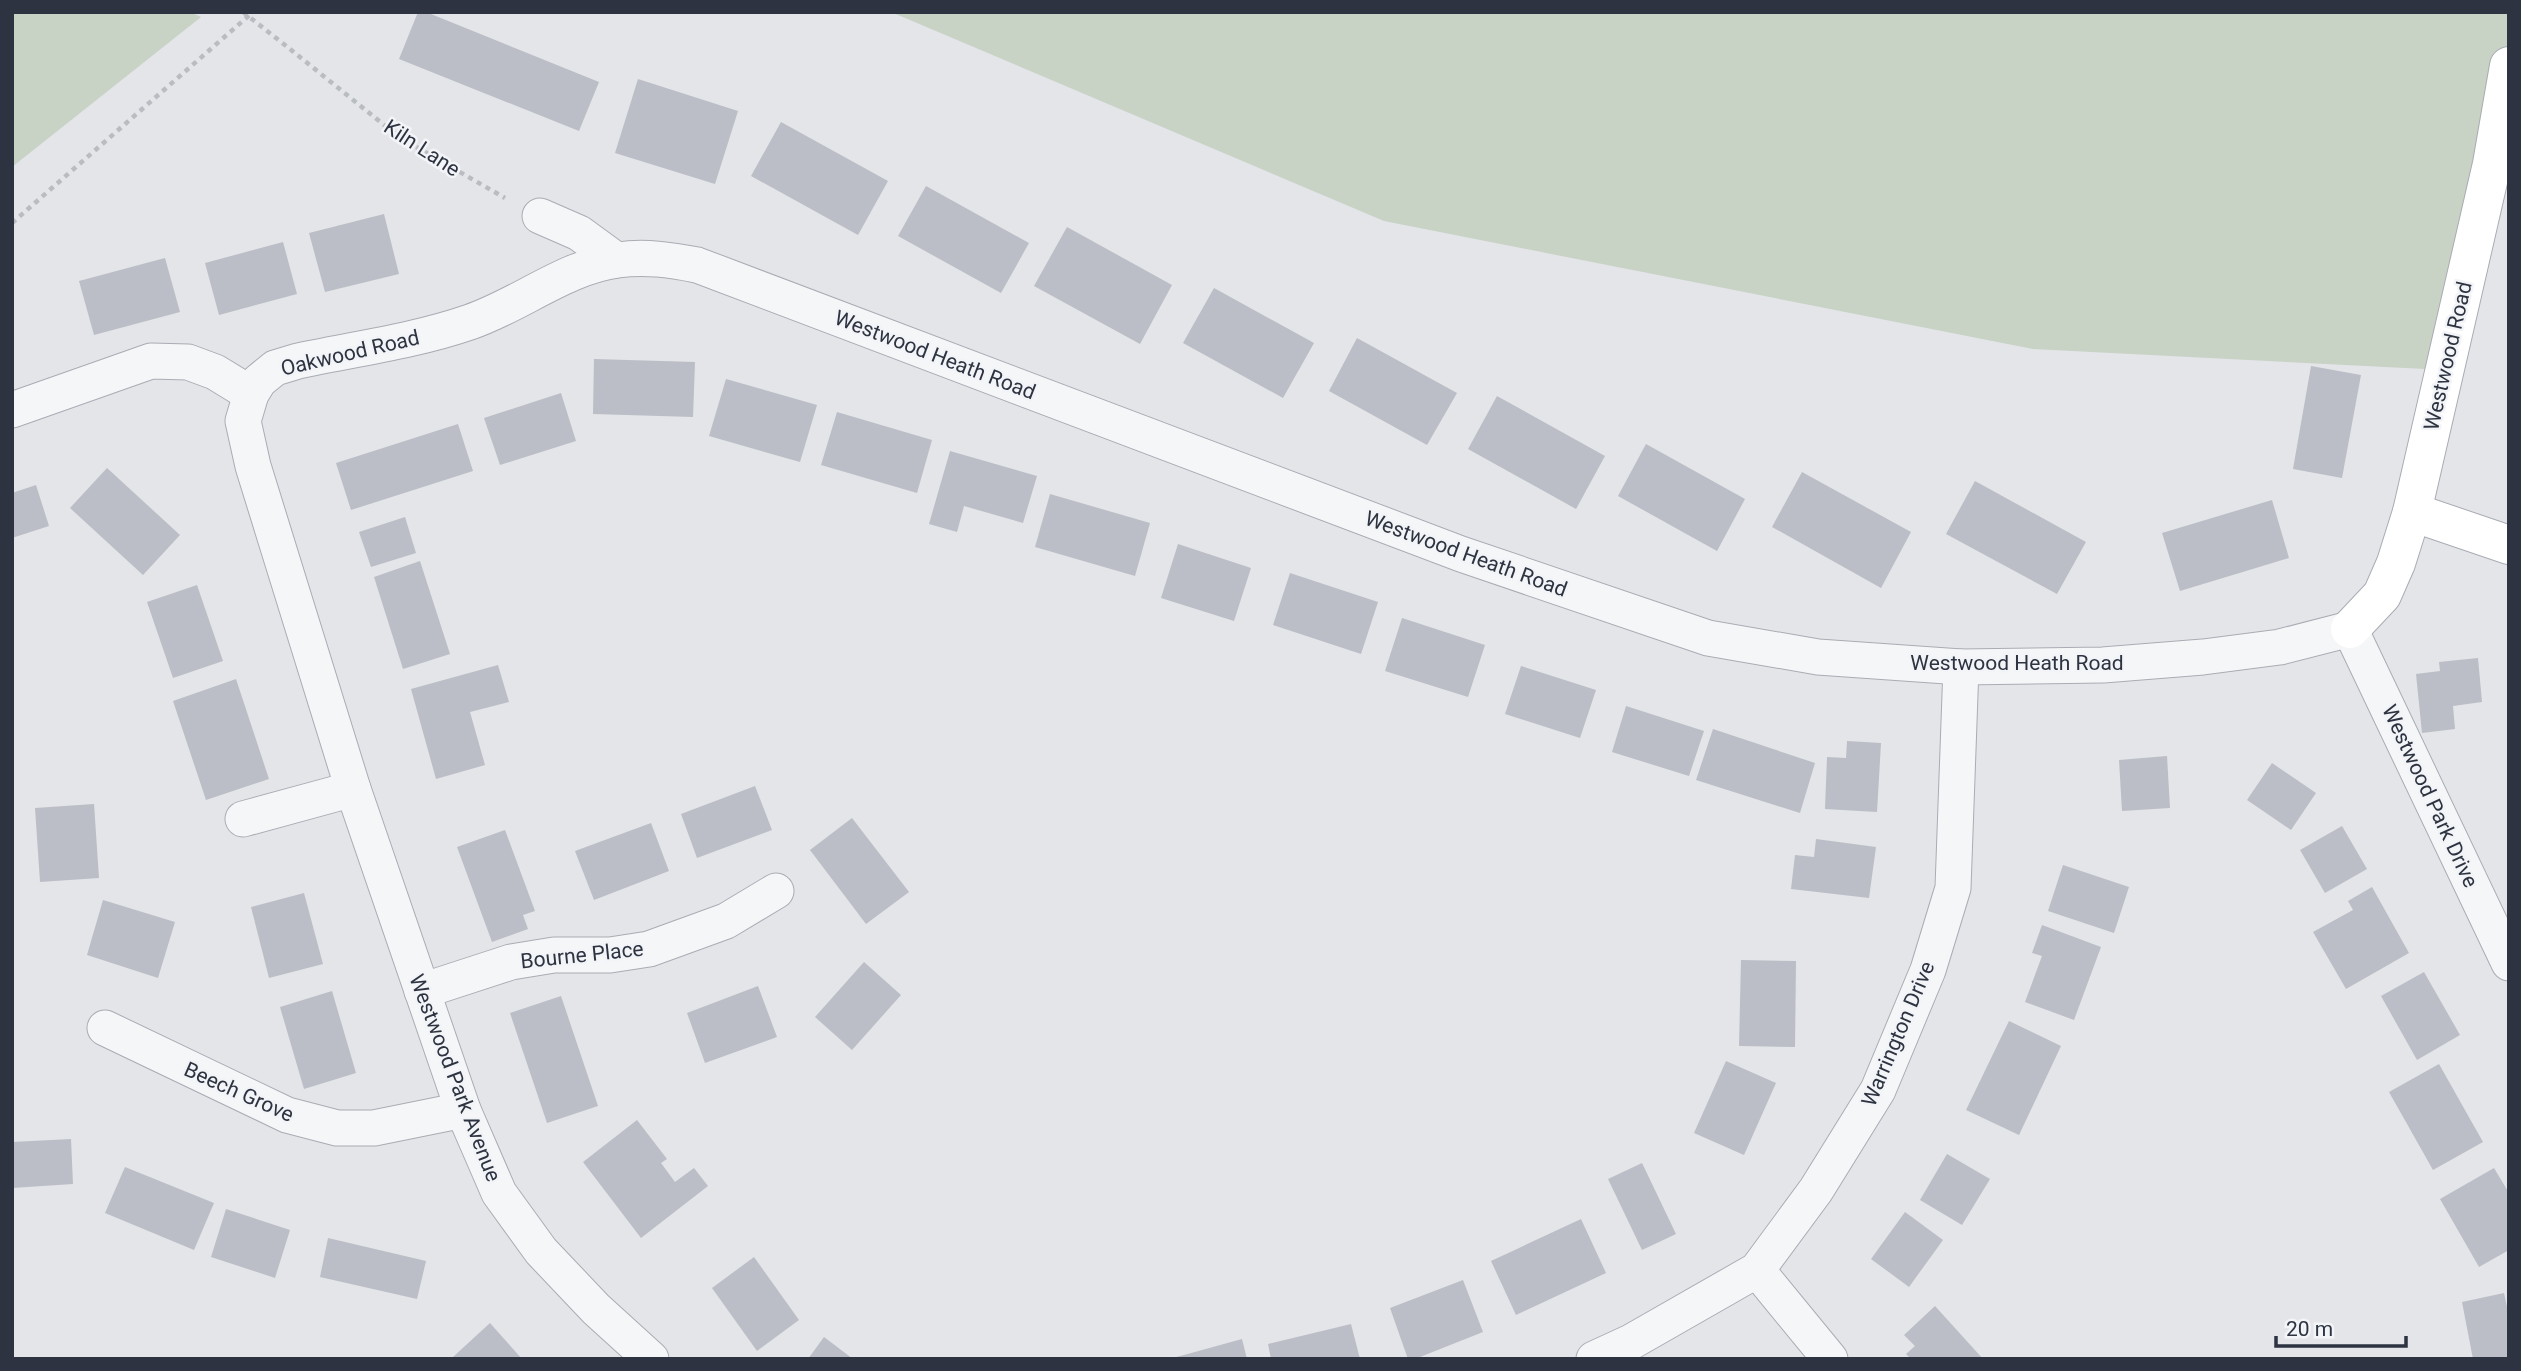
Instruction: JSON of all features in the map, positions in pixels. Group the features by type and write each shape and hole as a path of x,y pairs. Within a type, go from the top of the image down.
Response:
{"street":[{"name":"Westwood Road","path":"2350,629 2382,595 2396,563 2412,512 2492,164 2509,66"},
{"path":"540,216 579,233 617,260"},
{"name":"Westwood Heath Road","path":"617,260 650,258 697,265 1461,554 1708,638 1818,657 1961,667 2103,665 2203,657 2280,647 2350,629"},
{"name":"Oakwood Road","path":"251,394 260,381 275,368 442,332 509,306 582,270 617,260"},
{"path":"12,410 150,362 188,362 215,372 251,394"},
{"name":"Westwood Park Avenue","path":"251,394 243,421 253,466 353,789 463,1110 499,1193 534,1241 596,1309 651,1359"},
{"path":"2412,512 2509,545"},
{"name":"Westwood Park Drive","path":"2350,629 2509,963"},
{"name":"Warrington Drive","path":"1594,1359 1631,1342 1757,1270 1816,1190 1878,1090 1928,970 1953,888 1961,667"},
{"path":"243,819 353,789"},
{"name":"Bourne Place","path":"422,991 511,962 554,955 610,956 649,949 726,921 776,891"},
{"name":"Beech Grove","path":"105,1028 276,1111 337,1128 374,1128 463,1110"},
{"path":"1757,1270 1830,1359"}],"path":[{"name":"Kiln Lane","path":"243,12 399,137 486,189 540,216"},
{"path":"12,223 253,12"}],"shaded area":[{"path":"12,12 190,12 201,17 12,167"},
{"path":"891,12 2509,12 2509,47 2445,370 2033,349 1384,221"}],"building":[{"path":"418,12 426,12 599,82 579,131 399,59"},
{"path":"638,79 738,111 715,184 615,153"},
{"path":"781,122 888,181 858,235 751,176"},
{"path":"926,186 1029,243 1001,293 898,236"},
{"path":"384,214 399,274 325,292 309,233"},
{"path":"1067,227 1172,285 1140,344 1034,286"},
{"path":"283,242 297,294 219,315 205,263"},
{"path":"165,258 180,312 94,335 79,281"},
{"path":"1214,288 1314,343 1283,398 1183,343"},
{"path":"1357,338 1457,393 1427,445 1329,391"},
{"path":"594,359 695,362 693,417 593,414"},
{"path":"2311,366 2361,375 2342,478 2293,469"},
{"path":"726,379 817,405 800,462 709,436"},
{"path":"561,393 576,441 500,465 484,418"},
{"path":"1497,396 1605,456 1576,509 1468,449"},
{"path":"837,412 932,440 917,493 821,465"},
{"path":"458,424 473,471 351,510 336,463"},
{"path":"1646,444 1745,499 1717,551 1618,496"},
{"path":"950,451 1037,476 1023,523 964,506 957,532 929,524"},
{"path":"107,468 180,535 143,575 70,508"},
{"path":"1802,472 1911,532 1881,588 1772,527"},
{"path":"1975,481 2086,542 2057,594 1946,534"},
{"path":"36,485 49,526 12,538 12,493"},
{"path":"1050,494 1150,523 1135,576 1035,547"},
{"path":"2272,500 2289,558 2180,591 2162,533"},
{"path":"405,517 416,553 371,567 359,532"},
{"path":"1178,544 1251,568 1234,621 1161,598"},
{"path":"420,561 450,654 403,669 374,577"},
{"path":"1290,573 1378,602 1361,654 1273,625"},
{"path":"197,585 223,661 173,678 147,602"},
{"path":"1402,618 1485,645 1468,697 1385,671"},
{"path":"2478,658 2482,702 2453,706 2455,729 2422,733 2416,674 2440,671 2439,662"},
{"path":"498,665 509,702 470,712 485,765 436,779 411,689"},
{"path":"1521,666 1596,690 1580,738 1505,714"},
{"path":"236,679 269,779 206,800 173,701"},
{"path":"1626,706 1704,731 1689,776 1612,752"},
{"path":"1713,729 1815,763 1800,813 1696,780"},
{"path":"1847,741 1881,743 1877,812 1825,809 1827,757 1846,758"},
{"path":"2167,756 2170,808 2122,811 2119,760"},
{"path":"2272,763 2316,793 2291,830 2247,800"},
{"path":"755,786 772,830 697,858 681,814"},
{"path":"94,804 99,878 40,882 35,808"},
{"path":"852,818 909,892 866,924 810,850"},
{"path":"651,823 669,871 594,900 575,851"},
{"path":"2342,826 2367,869 2325,893 2300,850"},
{"path":"505,830 535,911 523,915 528,929 492,942 457,847"},
{"path":"1816,839 1876,847 1869,898 1791,889 1795,855 1814,857"},
{"path":"2063,865 2129,887 2114,933 2048,911"},
{"path":"2372,887 2409,953 2346,989 2313,932 2353,910 2348,901"},
{"path":"304,893 323,964 269,978 251,907"},
{"path":"103,900 175,922 158,978 87,955"},
{"path":"2042,925 2101,947 2074,1020 2025,1002 2042,956 2032,953"},
{"path":"1741,960 1796,961 1795,1047 1739,1046"},
{"path":"864,962 901,995 852,1050 815,1017"},
{"path":"2424,972 2460,1035 2417,1060 2381,996"},
{"path":"758,986 777,1037 705,1063 687,1013"},
{"path":"332,991 356,1073 304,1089 280,1007"},
{"path":"561,996 598,1106 547,1123 510,1013"},
{"path":"2009,1021 2061,1046 2019,1135 1966,1110"},
{"path":"1726,1061 1776,1083 1744,1155 1694,1133"},
{"path":"2439,1064 2483,1142 2433,1170 2389,1092"},
{"path":"637,1120 667,1159 661,1163 675,1182 694,1168 708,1186 641,1238 583,1162"},
{"path":"71,1139 73,1184 12,1188 12,1142"},
{"path":"1947,1154 1990,1179 1962,1225 1920,1200"},
{"path":"1642,1163 1676,1234 1642,1250 1608,1179"},
{"path":"125,1167 214,1203 194,1250 105,1213"},
{"path":"2494,1168 2509,1193 2509,1250 2479,1267 2440,1199"},
{"path":"226,1209 290,1230 275,1278 211,1257"},
{"path":"1905,1212 1943,1240 1909,1287 1871,1259"},
{"path":"1581,1219 1606,1273 1516,1315 1491,1261"},
{"path":"328,1238 426,1261 417,1299 320,1277"},
{"path":"754,1257 799,1320 757,1351 712,1288"},
{"path":"1463,1280 1483,1332 1415,1359 1408,1359 1390,1308"},
{"path":"2504,1293 2509,1316 2509,1359 2473,1359 2462,1302"},
{"path":"1935,1306 1983,1359 1911,1359 1906,1354 1915,1346 1904,1335"},
{"path":"490,1323 522,1359 454,1359 453,1357"},
{"path":"1351,1324 1360,1359 1271,1359 1268,1344"},
{"path":"824,1337 853,1359 808,1359"},
{"path":"1242,1339 1247,1359 1173,1359 1173,1358"}]}
